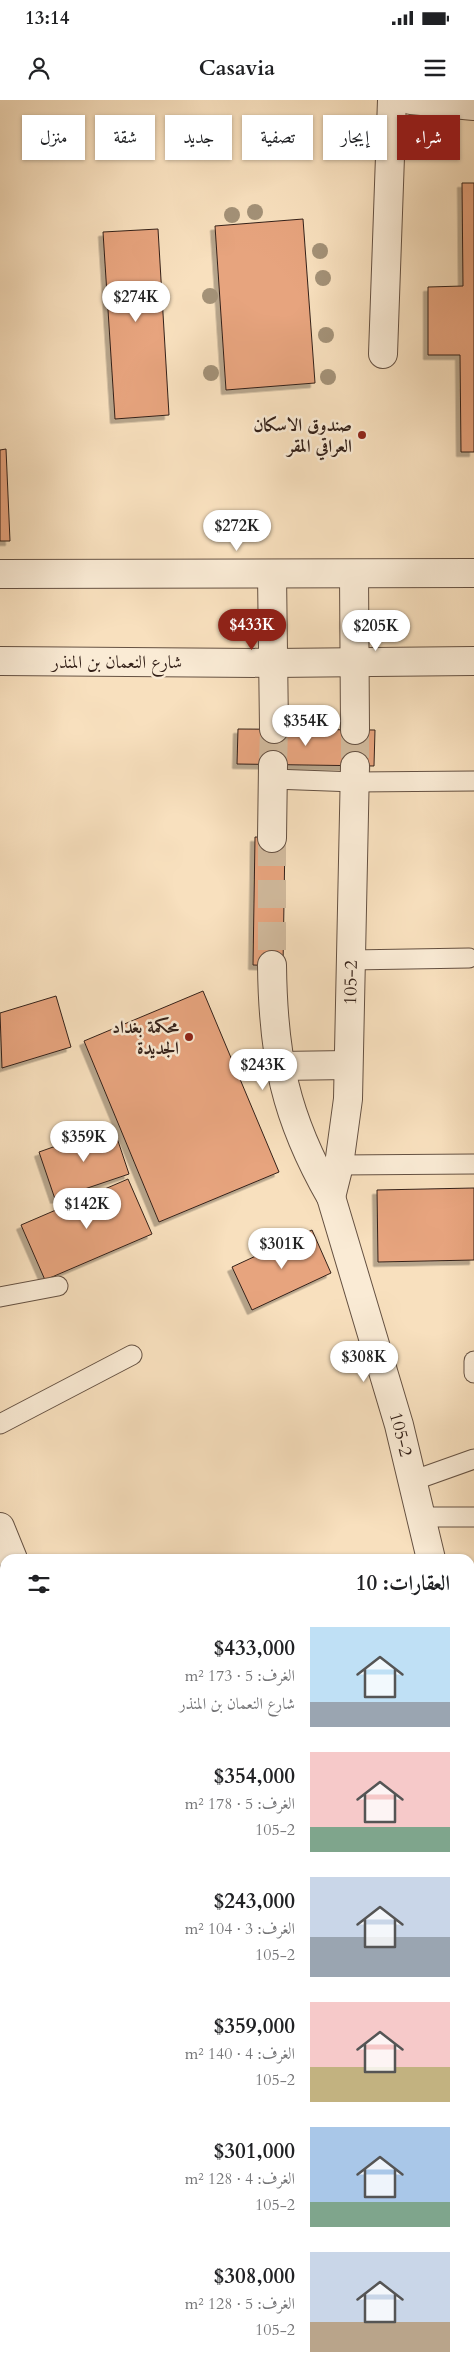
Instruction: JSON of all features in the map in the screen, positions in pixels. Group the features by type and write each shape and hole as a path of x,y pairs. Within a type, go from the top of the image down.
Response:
{"street":[{"path":"384,354 392,100"},
{"path":"411,100 474,106"},
{"path":"0,574 474,573"},
{"path":"272,574 274,729"},
{"path":"354,574 355,730"},
{"name":"شارع النعمان بن المنذر","path":"0,661 273,663 474,661"},
{"path":"272,838 273,772"},
{"name":"105-2","path":"331,1197 340,1166 346,1124 355,774"},
{"name":"105-2","path":"272,965 272,999 279,1066 299,1134 313,1167 331,1197 399,1425 430,1554"},
{"path":"279,1066 348,1065"},
{"path":"0,1527 11,1554"}],"lane":[{"path":"273,772 355,774 474,781"},
{"path":"351,960 469,958"},
{"path":"340,1166 474,1164"},
{"path":"0,1297 58,1286"},
{"path":"0,1424 132,1355"},
{"path":"474,1362 474,1373"},
{"path":"412,1481 474,1459"},
{"path":"421,1518 474,1517"}],"building":[{"path":"462,183 474,183 474,452 461,452 460,355 428,355 428,287 463,286"},
{"path":"303,219 315,383 226,390 215,226"},
{"path":"158,229 169,415 115,419 103,232"},
{"path":"6,449 10,541 0,541 0,450"},
{"path":"238,729 375,730 374,766 237,764"},
{"path":"255,837 285,838 283,966 253,965"},
{"path":"203,991 279,1172 159,1222 84,1041"},
{"path":"56,996 71,1047 2,1068 0,1013"},
{"path":"113,1126 129,1174 55,1199 39,1152"},
{"path":"128,1179 152,1234 45,1280 21,1225"},
{"path":"474,1188 474,1260 378,1262 377,1190"},
{"path":"312,1230 331,1273 252,1310 232,1267"}],"tunnel":[{"path":"273,765 274,729"},
{"path":"355,730 355,766"},
{"path":"272,838 272,965"}],"place":[{"name":"صندوق الاسكان العراقي المقر","path":"362,435"},
{"name":"محكمة بغداد الجديدة","path":"189,1037"}]}
